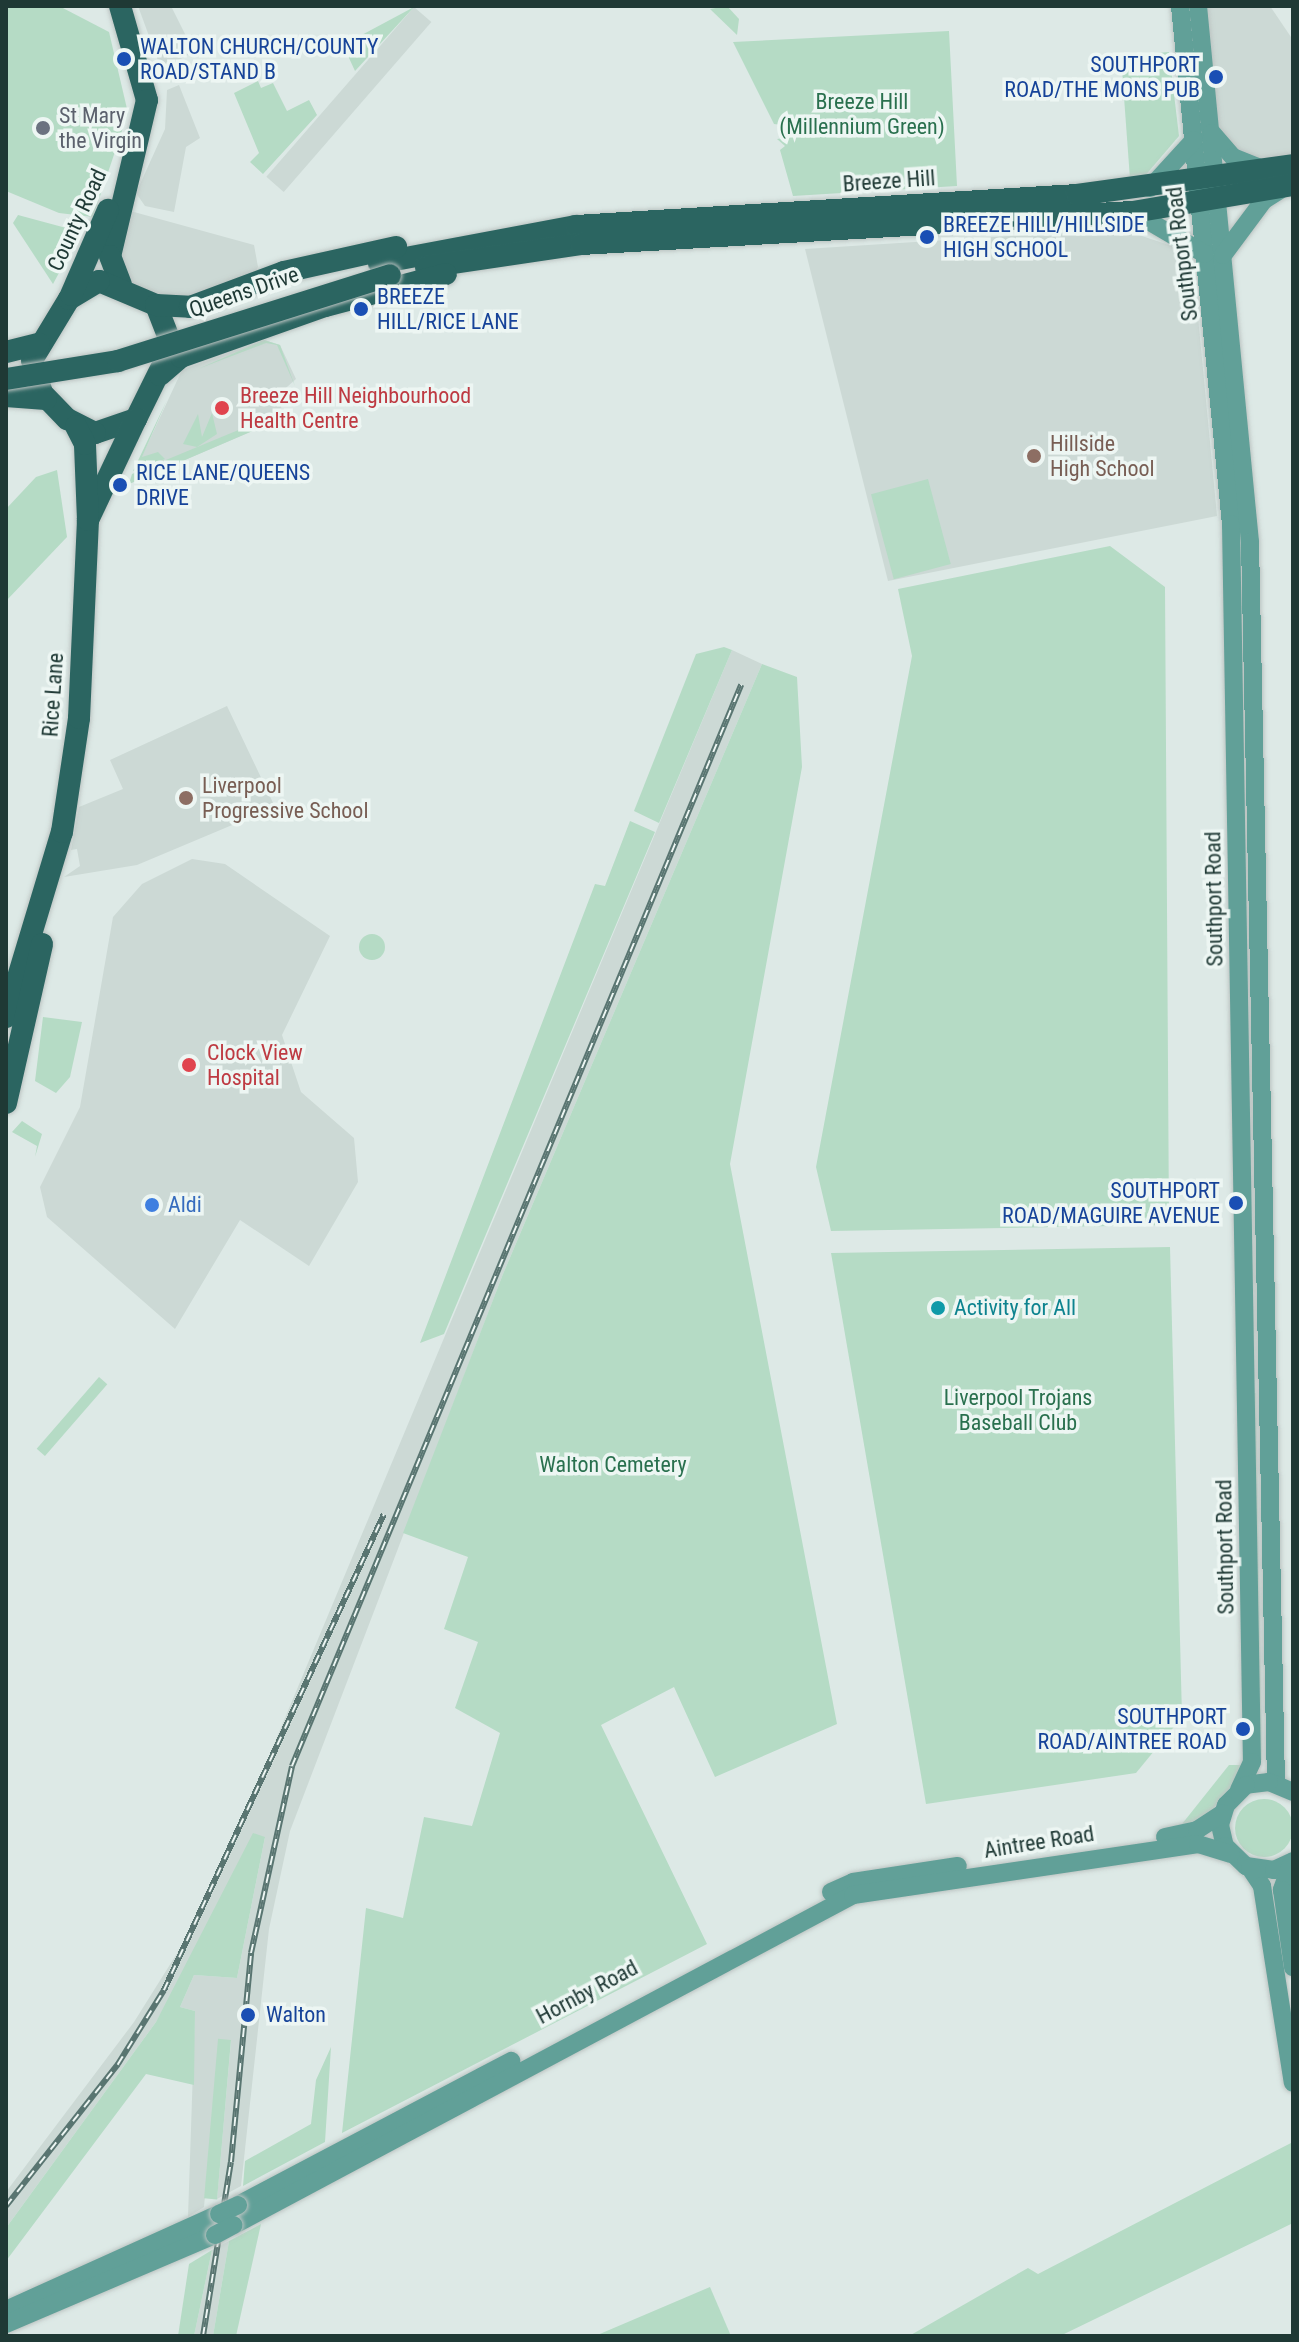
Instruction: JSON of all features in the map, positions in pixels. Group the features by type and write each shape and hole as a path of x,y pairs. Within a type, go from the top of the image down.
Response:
{"highway":[{"name":"County Road","path":"120,6 146,83 147,119 110,256 121,285"},
{"name":"County Road","path":"69,299 134,163"},
{"name":"Breeze Hill","path":"494,247 1133,212 1208,190 1262,169 1290,179"},
{"name":"Breeze Hill","path":"494,247 591,224 1150,188 1208,190 1290,179"},
{"path":"156,305 172,346 136,419 110,433 76,426 46,399 33,368 39,344 69,299 99,281 121,285 156,305 190,307 284,272 419,242 494,247"},
{"path":"159,376 181,357 494,247"},
{"name":"Queens Drive","path":"6,365 127,344 384,269 494,247"},
{"name":"Queens Drive","path":"6,379 118,361 384,269"},
{"path":"6,352 39,344"},
{"path":"6,396 46,399"},
{"name":"Rice Lane","path":"88,520 136,419"},
{"name":"Rice Lane","path":"6,1103 24,1044 79,718 88,520 85,444 76,426"},
{"name":"Rice Lane","path":"6,1017 52,871"}],"main road":[{"name":"Southport Road","path":"1180,6 1194,140 1208,190"},
{"name":"Southport Road","path":"1198,6 1210,130 1208,190 1231,524 1252,1749 1239,1790 1222,1814"},
{"path":"1210,130 1233,157 1262,169"},
{"path":"1150,188 1194,140"},
{"path":"1133,212 1214,254 1264,200 1290,179"},
{"name":"Southport Road","path":"1214,254 1250,542 1276,1783"},
{"path":"1239,1790 1276,1783 1293,1792"},
{"path":"1222,1814 1230,1854 1250,1868 1262,1886 1293,2083"},
{"name":"Hornby Road","path":"6,2324 215,2235 238,2205 853,1882 1182,1834 1222,1814"},
{"name":"Aintree Road","path":"853,1895 1198,1844 1230,1854"},
{"path":"1250,1868 1293,1861"},
{"path":"1293,1861 1282,1890 1293,1967"},
{"name":"Hornby Road","path":"6,2310 227,2220 853,1895"}],"shaded area":[{"path":"138,6 171,6 194,52 161,69"},
{"path":"1204,6 1270,6 1293,40 1293,158 1259,162 1220,139"},
{"path":"414,7 431,22 284,192 266,177"},
{"path":"179,85 200,138 186,147 174,212 145,206 136,193 165,129 167,90"},
{"path":"123,209 254,245 258,267 252,279 190,307 126,287 113,238"},
{"name":"Hillside High School","path":"1121,229 1172,246 1193,264 1217,516 888,581 805,249"},
{"name":"Breeze Hill Neighbourhood Health Centre","path":"264,340 280,345 296,379 279,394 283,418 129,484 182,370"},
{"path":"732,650 762,664 503,1274 290,1831 269,1929 241,2186 217,2199 231,2041 219,2041 204,2207 188,2217 195,2011 180,2007 194,1975 237,1978 265,1837 156,2022 6,2228 6,2192 134,2022 186,1939 236,1835"},
{"name":"Liverpool Progressive School","path":"227,706 275,807 137,865 64,877 80,866 77,849 71,850 79,807 123,789 110,760"},
{"name":"Clock View Hospital","path":"192,859 225,864 330,936 282,1035 301,1092 354,1138 358,1182 309,1266 240,1220 175,1329 47,1217 40,1187 80,1107 113,917 142,884"},
{"path":"229,2241 213,2336 194,2336 212,2250"}],"green space":[{"path":"6,6 59,6 109,32 128,113 93,217 59,213 6,191"},
{"path":"727,6 739,19 737,35 710,9"},
{"path":"414,7 355,71 343,45"},
{"name":"Breeze Hill (Millennium Green)","path":"949,31 957,186 793,196 780,150 785,146 777,139 784,138 782,125 774,124 733,42"},
{"path":"1169,52 1179,136 1144,177 1130,179 1121,56"},
{"path":"258,81 261,88 273,83 287,111 309,100 317,115 263,174 250,162 259,153 234,93"},
{"path":"18,215 81,232 53,284 13,223"},
{"path":"264,340 280,345 295,386 277,345 266,343 198,369"},
{"path":"167,400 142,457 158,452 165,459 133,471"},
{"path":"282,412 283,418 129,484 132,474"},
{"path":"212,413 217,434 197,447 183,444 198,414 202,437"},
{"path":"57,470 67,537 6,601 6,509 36,477"},
{"path":"928,479 951,564 894,579 871,494"},
{"path":"1110,546 1165,587 1169,1225 831,1231 816,1167 912,656 898,589"},
{"path":"724,647 732,650 659,823 634,811 696,654"},
{"name":"Walton Cemetery","path":"762,664 797,677 802,767 730,1164 837,1724 715,1777 674,1687 601,1725 707,1944 342,2133 366,1908 403,1918 424,1817 472,1826 500,1733 455,1708 478,1642 444,1629 468,1557 403,1533 503,1274"},
{"path":"630,821 655,832 444,1334 420,1343 595,884 605,886"},
{"path":"372,934 381,938 385,947 381,956 372,960 363,956 359,947 363,938"},
{"path":"43,1017 82,1022 70,1077 56,1093 35,1081"},
{"path":"22,1121 42,1134 35,1157 37,1146 12,1132"},
{"name":"Liverpool Trojans Baseball Club","path":"1170,1247 1182,1717 1136,1773 926,1804 831,1253"},
{"path":"99,1377 107,1384 45,1456 37,1449"},
{"path":"1250,1393 1256,1393 1262,1760 1257,1760"},
{"path":"1229,1765 1243,1765 1239,1776 1209,1814 1178,1829"},
{"path":"1264,1799 1285,1807 1293,1828 1285,1849 1264,1857 1243,1849 1235,1828 1243,1807"},
{"path":"253,1833 265,1837 237,1978 194,1975 180,2007 195,2011 194,2085 146,2074 6,2261 6,2228 156,2022"},
{"path":"218,2039 231,2040 217,2199 204,2198"},
{"path":"331,2047 325,2142 243,2186 245,2161 311,2124 316,2080"},
{"path":"1291,2143 1293,2223 1060,2336 909,2336 1028,2268 1038,2274"},
{"path":"261,2224 236,2336 213,2336 229,2241"},
{"path":"212,2250 194,2336 178,2336 189,2264"},
{"path":"710,2287 731,2336 595,2336"}],"railway":[{"path":"203,2336 231,2162 251,1953 292,1766 741,685"},
{"path":"6,2206 118,2064 164,1990 384,1514"}],"place":[{"name":"WALTON CHURCH/COUNTY ROAD/STAND B","path":"124,59"},
{"name":"SOUTHPORT ROAD/THE MONS PUB","path":"1216,77"},
{"name":"St Mary the Virgin","path":"43,128"},
{"name":"BREEZE HILL/HILLSIDE HIGH SCHOOL","path":"927,237"},
{"name":"BREEZE HILL/RICE LANE","path":"361,309"},
{"name":"Breeze Hill Neighbourhood Health Centre","path":"222,408"},
{"name":"Hillside High School","path":"1034,456"},
{"name":"RICE LANE/QUEENS DRIVE","path":"120,485"},
{"name":"Liverpool Progressive School","path":"186,798"},
{"name":"Clock View Hospital","path":"189,1065"},
{"name":"SOUTHPORT ROAD/MAGUIRE AVENUE","path":"1236,1203"},
{"name":"Aldi","path":"152,1205"},
{"name":"Activity for All","path":"938,1308"},
{"name":"SOUTHPORT ROAD/AINTREE ROAD","path":"1243,1729"},
{"name":"Walton","path":"248,2015"}]}
